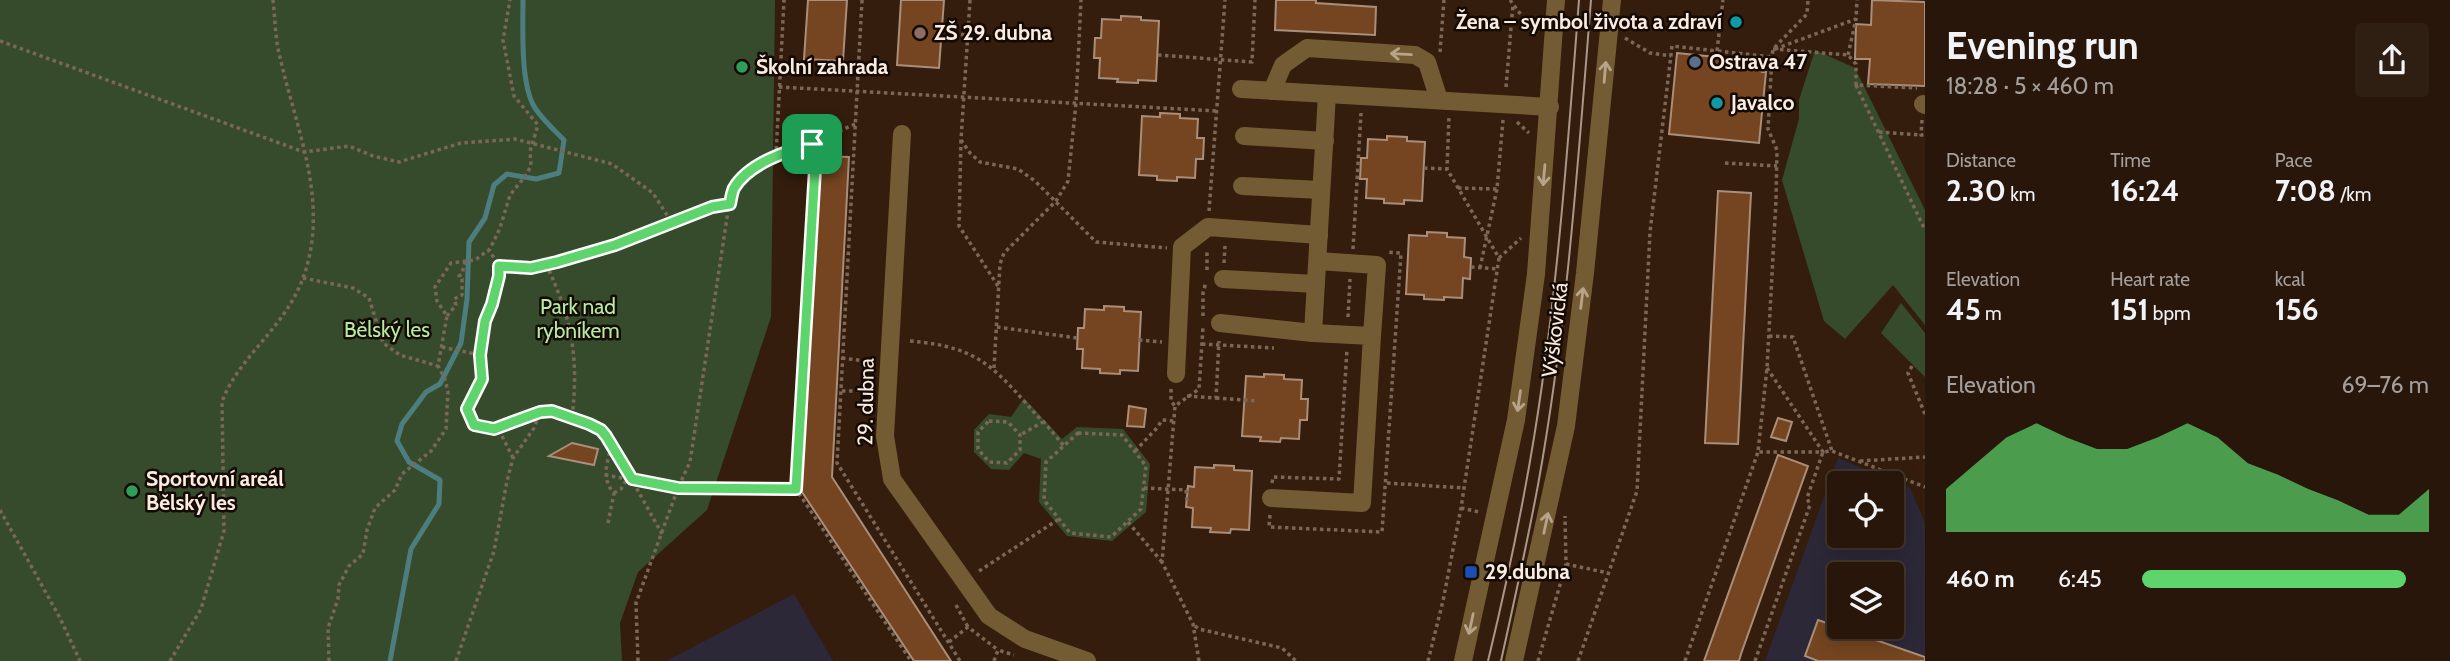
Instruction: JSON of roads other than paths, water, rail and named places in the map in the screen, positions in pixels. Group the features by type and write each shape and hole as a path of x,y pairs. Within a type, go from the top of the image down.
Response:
{"street":[{"name":"Výškovická","path":"1463,661 1516,420 1536,274 1556,0"},
{"name":"Výškovická","path":"1514,661 1566,426 1588,247 1612,0"},
{"path":"1272,91 1283,65 1307,48 1415,55 1427,62 1444,100"},
{"path":"1241,89 1550,107"},
{"path":"1313,333 1327,94"},
{"name":"29. dubna","path":"902,134 885,436 892,479 989,617 1025,639 1087,661"},
{"path":"1244,136 1325,141"},
{"path":"1242,186 1321,190"},
{"path":"1176,374 1182,247 1208,227 1319,235"},
{"path":"1271,498 1362,503 1377,265 1318,261"},
{"path":"1223,279 1316,284"},
{"path":"1220,323 1372,336"}],"waterway":[{"path":"390,661 411,549 439,504 440,480 409,462 397,441 402,424 426,392 440,384 461,343 467,299 469,242 485,218 494,185 507,174 536,179 559,173 564,140 535,108 527,85 523,56 523,0"}],"tram line":[{"path":"1488,661 1518,524 1542,385 1559,241 1579,0"},
{"path":"1501,661 1538,485 1557,365 1591,0"}],"place":[{"name":"Žena – symbol života a zdraví","path":"1736,22"},
{"name":"ZŠ 29. dubna","path":"920,33"},
{"name":"Ostrava 47","path":"1695,62"},
{"name":"Školní zahrada","path":"742,67"},
{"name":"Javalco","path":"1717,103"},
{"name":"Sportovní areál Bělský les","path":"132,491"},
{"name":"29.dubna","path":"1471,572"}],"park label":[{"name":"Park nad rybníkem","path":"578,319"},
{"name":"Bělský les","path":"387,330"}]}
